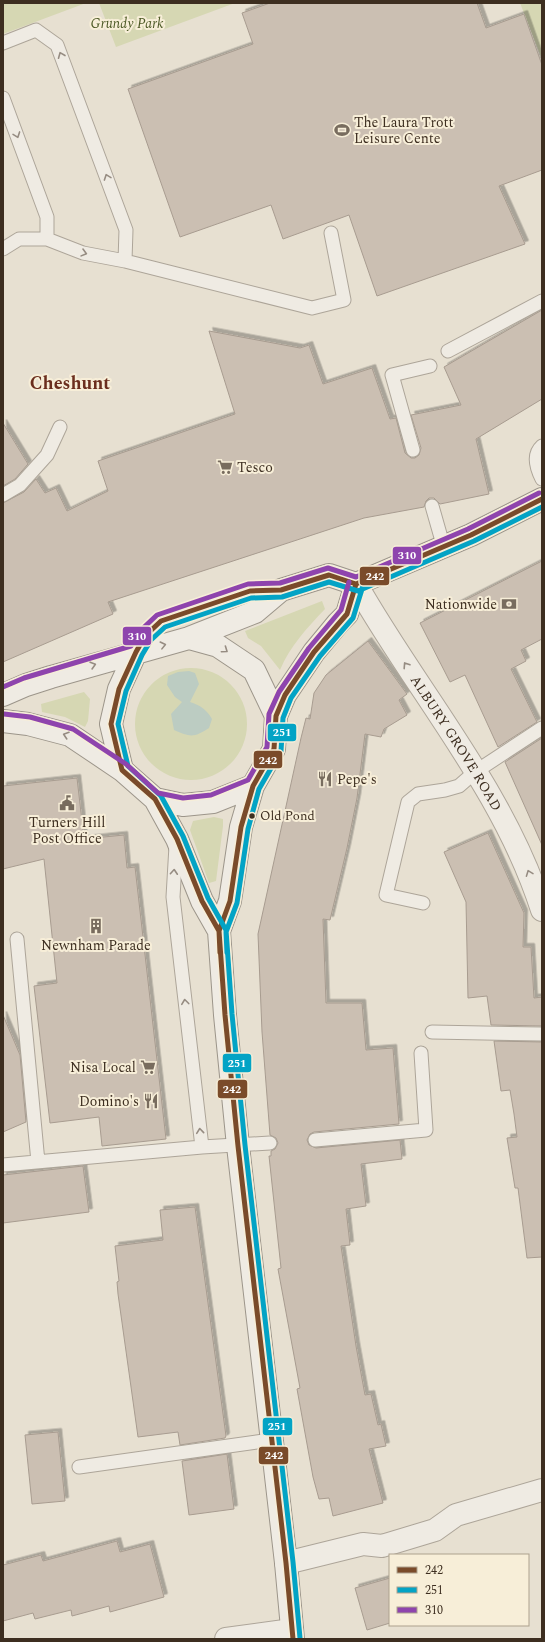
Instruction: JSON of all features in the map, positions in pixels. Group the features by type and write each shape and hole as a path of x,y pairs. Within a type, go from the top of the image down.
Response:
{"main road":[{"path":"3,695 26,685 136,652 189,638 255,612 281,590 329,575 356,584 444,548 542,499"},
{"path":"236,1638 292,1635 286,1563 238,1146 225,1015 219,931 230,900 241,827 253,786 274,749 276,716 285,695 314,652 347,614 356,584"},
{"name":"ALBURY GROVE ROAD","path":"356,584 372,613 475,772 510,830 522,854 542,910"},
{"path":"189,638 218,646 254,670 276,716"},
{"path":"122,770 111,724 119,689 136,652"},
{"path":"3,722 28,724 70,735 122,770 155,800 177,838 202,901 219,931"},
{"path":"155,800 183,805 213,802 253,786"},
{"path":"286,1563 363,1544 382,1546 435,1530 456,1515 542,1490"}],"lane":[{"path":"3,43 36,30 57,45 126,230 125,261"},
{"path":"3,98 47,217 47,239"},
{"path":"3,249 19,240 47,239 83,253 125,261 312,308 344,300 331,232"},
{"path":"448,351 542,301"},
{"path":"413,450 392,375 430,366"},
{"path":"3,494 20,484 47,455 60,427"},
{"path":"542,446 539,449 536,463 542,479"},
{"path":"432,506 444,548"},
{"path":"136,652 145,636 154,626 171,616 250,591 281,590"},
{"path":"423,903 386,895 408,802 418,794 460,786 475,772 542,728"},
{"path":"177,838 173,897 202,1147"},
{"path":"17,939 38,1162"},
{"path":"432,1032 542,1034"},
{"path":"315,1140 426,1130 421,1052"},
{"path":"3,1165 202,1147 270,1143"},
{"path":"79,1467 271,1440"}],"green space":[{"name":"Grundy Park","path":"3,3 86,3 3,34"},
{"name":"Grundy Park","path":"99,3 235,3 116,47"},
{"path":"520,3 542,3 542,59"},
{"path":"322,601 325,609 305,630 284,661 280,670 261,646 248,638 245,631"},
{"path":"191,668 212,672 231,684 243,703 247,724 243,745 231,764 212,776 191,780 170,776 151,764 139,745 135,724 139,703 151,684 170,672"},
{"path":"84,692 90,699 88,721 85,727 65,717 42,712 41,704"},
{"path":"214,817 223,819 223,826 216,881 209,883 190,830 193,821"}],"shaded area":[{"path":"189,671 195,673 199,684 190,702 203,708 212,719 209,728 196,735 188,735 174,730 171,714 182,702 175,697 167,685 168,676 178,672"}],"building":[{"name":"The Laura Trott Leisure Cente","path":"270,3 477,3 486,28 524,14 542,65 542,170 499,186 525,244 377,296 349,215 283,239 271,205 180,237 128,89 253,44 242,13"},
{"path":"542,310 542,399 476,439 489,494 440,504 434,498 429,498 424,507 364,518 108,602 113,614 3,662 3,503 24,492 36,479 45,493 56,488 67,511 108,491 98,461 235,414 209,331 300,348 309,345 323,384 372,368 390,419 396,418 405,453 411,458 415,458 419,455 421,448 411,415 461,405 444,367"},
{"path":"3,423 28,464 15,479 3,486"},
{"path":"542,561 542,639 521,650 526,661 511,669 537,722 498,747 465,675 450,682 420,623"},
{"path":"368,641 407,694 399,700 407,715 384,729 381,737 365,734 357,798 347,848 330,920 323,919 326,1003 362,1003 366,1050 393,1048 399,1124 314,1132 310,1134 307,1140 309,1145 316,1148 400,1140 402,1159 361,1164 366,1206 346,1209 350,1245 341,1246 365,1395 371,1394 378,1425 381,1424 386,1446 369,1449 383,1503 333,1516 329,1498 319,1499 313,1477 297,1389 300,1388 278,1269 281,1268 269,1156 271,1156 271,1151 275,1149 278,1143 276,1138 270,1135 262,1032 258,934 301,738 306,718 310,719 314,693 326,675"},
{"path":"542,738 542,845 505,762"},
{"name":"Newnham Parade","path":"77,778 84,839 124,835 127,868 135,867 166,1139 102,1146 99,1117 50,1123 34,986 57,983 44,859 3,869 3,786"},
{"path":"488,833 524,913 523,947 531,947 534,998 542,997 542,1026 491,1025 487,996 468,998 466,902 444,852"},
{"path":"3,1015 20,1055 26,1122 3,1132"},
{"path":"494,1041 542,1042 542,1257 527,1258 518,1188 515,1188 507,1138 517,1137 514,1114 510,1090 501,1091"},
{"path":"83,1166 89,1212 3,1223 3,1175"},
{"path":"195,1207 226,1436 225,1438 180,1445 178,1432 138,1437 118,1294 117,1282 119,1281 115,1246 163,1240 160,1210"},
{"path":"58,1432 65,1501 32,1504 25,1435"},
{"path":"227,1454 234,1509 189,1515 182,1461"},
{"path":"117,1541 120,1552 150,1544 164,1597 110,1612 109,1606 72,1616 71,1610 35,1619 33,1613 3,1621 3,1565 41,1555 43,1561"},
{"path":"389,1578 389,1623 367,1630 355,1588"}],"transit line":[{"name":"310","path":"3,687 24,678 131,646 140,631 157,615 248,584 280,583 328,568 356,577 468,529 539,493"},
{"name":"242","path":"293,1639 286,1563 238,1146 225,1015 219,931 202,901 177,839 155,799 122,770 111,724 119,689 136,652 145,636 161,621 250,591 281,590 329,575 356,584 471,535 542,499"},
{"name":"251","path":"300,1638 293,1562 245,1145 232,1014 226,930 208,898 183,836 161,796 128,766 118,724 126,691 142,655 151,640 165,627 251,598 282,597 329,582 358,591 474,541 542,507"},
{"name":"310","path":"4,714 30,717 73,729 126,764 158,793 183,798 211,795 248,780 267,747 269,714 279,692 309,648 341,610 349,582"},
{"name":"242","path":"220,953 219,931 230,901 241,827 253,786 274,749 276,716 285,695 314,652 347,614 356,584"},
{"name":"251","path":"227,953 226,932 237,903 248,829 259,789 281,751 283,718 291,698 320,656 353,618 363,586"}],"place":[{"name":"The Laura Trott Leisure Cente","path":"342,130"},
{"name":"Tesco","path":"225,467"},
{"name":"Nationwide","path":"509,604"},
{"name":"Pepe's","path":"325,779"},
{"name":"Turners Hill Post Office","path":"67,803"},
{"name":"Old Pond","path":"252,816"},
{"name":"Newnham Parade","path":"96,926"},
{"name":"Nisa Local","path":"148,1067"},
{"name":"Domino's","path":"151,1101"}],"district":[{"name":"Cheshunt","path":"70,383"}]}
